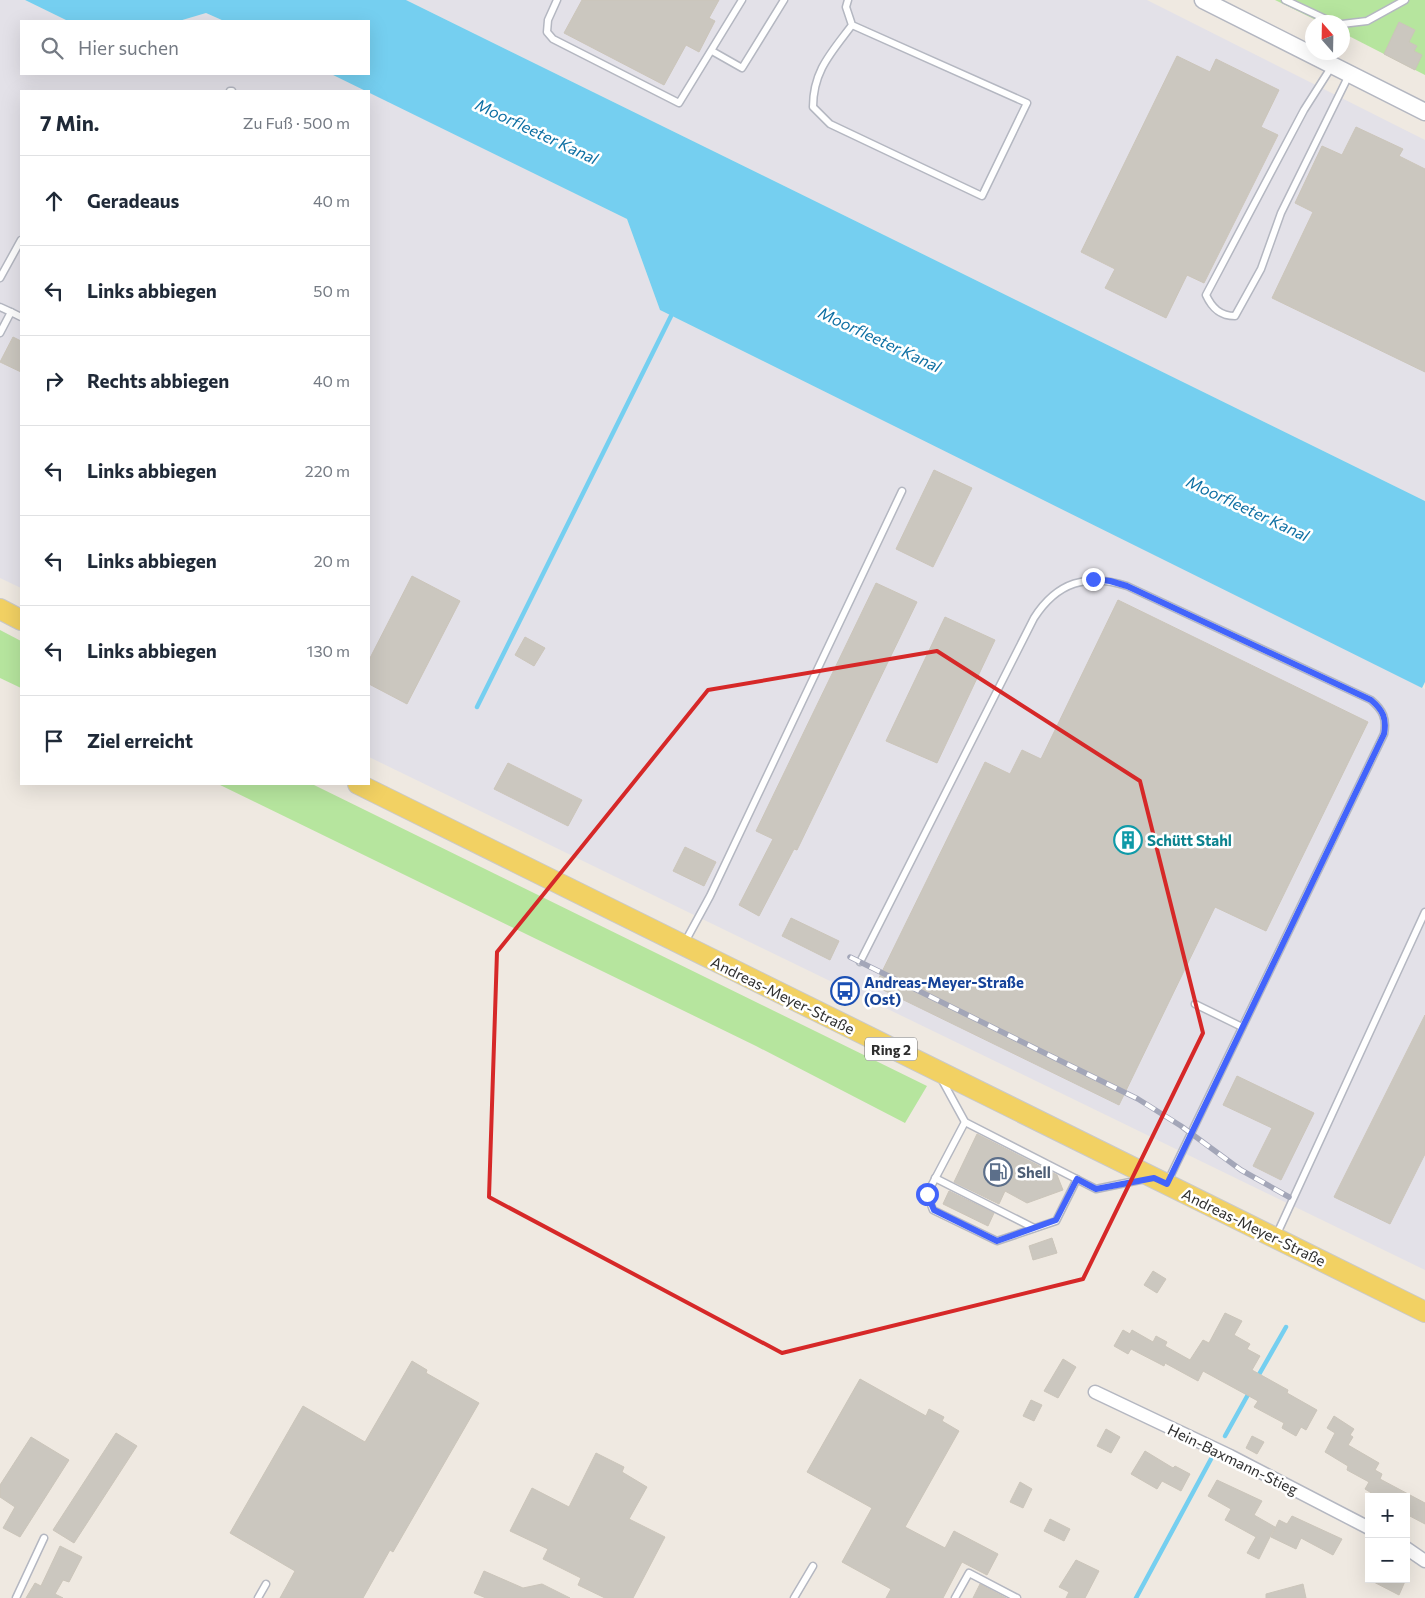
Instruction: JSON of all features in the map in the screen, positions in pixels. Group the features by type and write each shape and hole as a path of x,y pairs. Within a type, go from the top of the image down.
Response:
{"main road":[{"path":"0,609 20,619"},
{"name":"Andreas-Meyer-Straße","path":"360,785 1425,1312"}],"street":[{"path":"1203,0 1425,112"},
{"name":"Hein-Baxmann-Stieg","path":"1095,1392 1230,1456 1365,1526"},
{"path":"1410,1551 1425,1561"}],"lane":[{"path":"557,0 548,20 547,32 553,38 679,103 742,0"},
{"path":"712,50 742,68 784,0"},
{"path":"848,0 846,7 852,26 1027,103 982,196 830,124 813,107 813,89 823,64 852,26"},
{"path":"1285,0 1317,15"},
{"path":"1350,23 1367,21 1405,0"},
{"path":"1332,64 1304,110 1206,295 1210,305 1224,316 1235,316 1262,269 1282,214 1350,74"},
{"path":"0,278 20,242"},
{"path":"0,306 20,316"},
{"path":"0,333 11,312"},
{"path":"684,946 710,896 902,491"},
{"path":"860,962 1034,618 1044,603 1074,583 1093,579 1127,586 1358,693 1371,700 1384,714 1386,723 1384,734 1242,1027 1160,1181 1096,1189 965,1122 938,1072"},
{"path":"1275,1238 1425,912"},
{"path":"1195,1004 1242,1027"},
{"path":"965,1122 927,1194 934,1210 997,1241 1056,1220 1077,1179"},
{"path":"935,1178 1034,1228"},
{"path":"16,1598 44,1538"},
{"path":"794,1598 813,1566"},
{"path":"955,1598 969,1573 1017,1598"},
{"path":"258,1598 266,1584"}],"highlighted area":[{"path":"937,651 1140,781 1203,1033 1083,1279 782,1353 489,1197 497,952 708,690"}],"shaded area":[{"path":"0,0 25,0 66,20 20,20 20,75 333,75 365,90 20,90 20,588 0,578"},
{"path":"406,0 1147,0 1425,140 1425,501"},
{"path":"206,13 222,20 182,20"},
{"path":"370,92 627,219 660,310 1425,689 1425,1270 370,757"}],"green space":[{"path":"1275,0 1425,0 1425,75 1350,37 1350,15 1306,15"},
{"path":"0,630 20,640 20,688 0,678"},
{"path":"220,785 314,785 927,1086 905,1123 756,1046"}],"water":[{"name":"Moorfleeter Kanal","path":"25,0 406,0 1425,501 1425,682 1422,688 660,310 627,219 370,93 370,90 364,90 333,75 370,75 370,20 222,20 206,13 182,20 66,20"}],"building":[{"path":"582,0 719,0 709,18 715,21 699,52 686,45 664,85 564,33"},
{"path":"1399,22 1415,30 1409,42 1417,46 1414,51 1422,55 1415,70 1384,54"},
{"path":"1177,56 1210,72 1216,59 1279,90 1261,127 1278,135 1204,283 1187,275 1166,318 1105,288 1115,269 1081,252"},
{"path":"1356,127 1403,149 1399,156 1425,169 1425,372 1272,298 1313,212 1295,203 1322,146 1342,155"},
{"path":"13,337 20,340 20,372 0,362"},
{"path":"934,470 972,488 933,567 896,549"},
{"path":"412,576 460,601 407,704 370,685 370,658"},
{"path":"876,583 917,602 797,850 794,849 759,916 739,905 773,839 756,831"},
{"name":"Schütt Stahl","path":"1118,600 1368,722 1266,931 1215,907 1119,1105 875,986 985,762 1010,774 1022,750 1041,759"},
{"path":"945,617 995,640 937,763 886,741"},
{"path":"525,637 545,648 534,666 515,655"},
{"path":"508,763 582,800 568,826 494,789"},
{"path":"685,847 716,862 704,886 673,871"},
{"path":"791,918 839,941 830,960 782,936"},
{"path":"1425,1015 1425,1154 1390,1224 1334,1197"},
{"path":"1237,1076 1314,1113 1281,1180 1253,1166 1272,1128 1223,1105"},
{"path":"977,1134 1057,1175 1063,1190 1027,1203 1005,1191 999,1204 954,1182"},
{"path":"949,1191 994,1213 988,1226 943,1204"},
{"path":"1052,1238 1057,1253 1033,1260 1029,1246"},
{"path":"1153,1271 1166,1279 1157,1293 1144,1285"},
{"path":"1225,1313 1242,1321 1234,1335 1250,1344 1247,1349 1260,1356 1252,1370 1288,1390 1287,1393 1317,1410 1306,1430 1301,1427 1296,1436 1282,1428 1284,1423 1254,1407 1258,1401 1203,1371 1198,1381 1165,1363 1164,1366 1131,1349 1128,1354 1114,1346 1123,1330 1130,1334 1132,1330 1153,1342 1156,1336 1167,1342 1165,1346 1190,1360 1203,1340 1209,1343"},
{"path":"1063,1359 1076,1367 1058,1398 1044,1391"},
{"path":"412,1361 427,1370 426,1373 479,1403 393,1552 390,1550 363,1598 280,1598 295,1571 230,1533 303,1406 365,1442"},
{"path":"860,1379 926,1416 929,1409 944,1417 942,1421 959,1431 905,1527 945,1548 954,1531 998,1554 987,1575 962,1562 943,1598 886,1598 891,1589 842,1562 872,1508 807,1472"},
{"path":"1031,1400 1042,1405 1034,1421 1023,1416"},
{"path":"1334,1416 1354,1429 1350,1435 1353,1437 1348,1445 1379,1463 1375,1470 1382,1474 1380,1479 1406,1493 1372,1493 1365,1489 1369,1482 1347,1470 1348,1466 1325,1452 1335,1433 1327,1428"},
{"path":"1106,1429 1120,1437 1111,1453 1097,1446"},
{"path":"116,1433 137,1446 74,1543 53,1530"},
{"path":"1252,1436 1264,1442 1257,1454 1246,1448"},
{"path":"31,1437 69,1460 20,1537 3,1528 15,1507 0,1497 0,1485"},
{"path":"1145,1451 1173,1468 1175,1466 1190,1474 1181,1491 1162,1481 1157,1489 1131,1474"},
{"path":"596,1453 624,1467 622,1472 647,1487 629,1519 665,1537 633,1598 605,1598 578,1585 581,1578 543,1559 548,1549 510,1531 532,1488 569,1507"},
{"path":"1217,1480 1262,1501 1254,1515 1275,1527 1259,1559 1247,1553 1256,1537 1225,1520 1231,1509 1208,1496"},
{"path":"1020,1482 1032,1489 1023,1508 1010,1502"},
{"path":"1410,1495 1425,1503 1425,1524 1410,1516"},
{"path":"1292,1516 1342,1539 1333,1555 1301,1538 1296,1549 1271,1537 1279,1520 1287,1524"},
{"path":"1050,1519 1070,1529 1064,1541 1044,1531"},
{"path":"60,1546 82,1557 69,1582 63,1580 55,1594 63,1598 26,1598 35,1583 41,1586"},
{"path":"1076,1560 1099,1571 1085,1598 1066,1598 1069,1592 1059,1587"},
{"path":"484,1571 523,1588 542,1584 570,1598 486,1598 474,1593"},
{"path":"1376,1583 1404,1583 1399,1595"},
{"path":"980,1584 1006,1598 973,1598"},
{"path":"1303,1584 1306,1598 1266,1598 1266,1594"}],"waterway":[{"path":"477,707 671,316"},
{"path":"1257,1378 1286,1327"},
{"path":"1225,1436 1250,1391"},
{"path":"1136,1598 1211,1459"}],"railway":[{"path":"850,957 1138,1099 1181,1126 1241,1170 1289,1197"}],"place":[{"name":"Schütt Stahl","path":"1128,840"},
{"name":"Andreas-Meyer-Straße (Ost)","path":"845,991"},
{"name":"Shell","path":"998,1172"}],"route":[{"path":"927,1194 934,1210 997,1241 1056,1220 1077,1179 1096,1189 1154,1178 1167,1184 1384,734 1386,723 1384,714 1371,700 1127,586 1093,579"}]}
